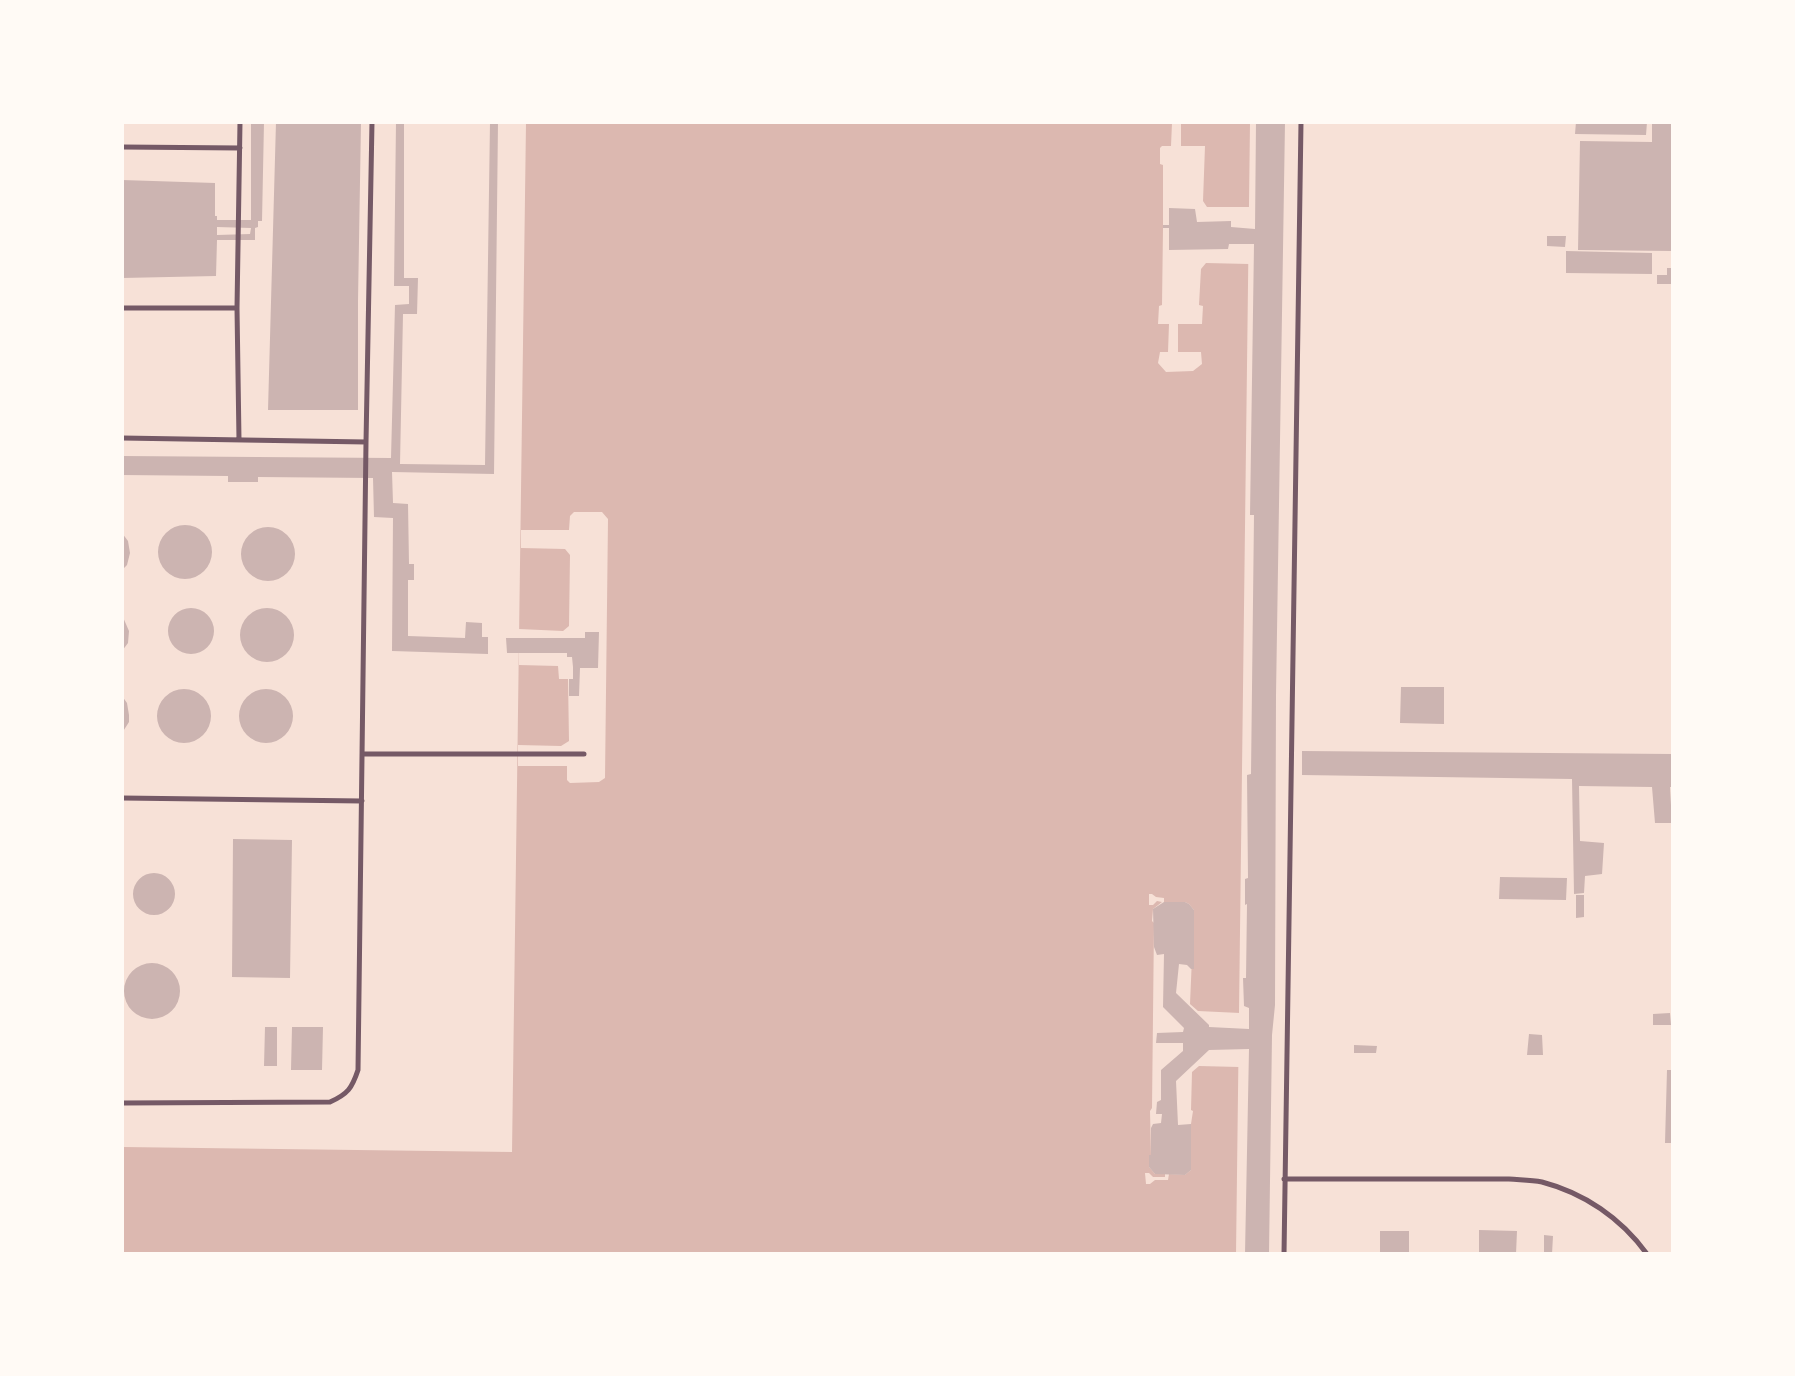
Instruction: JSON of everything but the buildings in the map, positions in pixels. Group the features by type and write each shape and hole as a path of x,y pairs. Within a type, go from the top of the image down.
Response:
{"lane":[{"path":"239,440 237,308 240,122"},
{"path":"122,1104 330,1102 342,1097 353,1085 358,1070 372,122"},
{"path":"1284,1254 1301,122"},
{"path":"122,147 240,148"},
{"path":"122,308 237,308"},
{"path":"122,438 366,442"},
{"path":"362,754 584,754"},
{"path":"122,798 362,801"},
{"path":"1284,1179 1509,1179 1539,1182 1569,1191 1601,1208 1629,1231 1647,1254"}],"shaded area":[{"path":"526,123 1250,123 1236,1253 123,1254 123,1147 512,1152"}],"pier":[{"path":"1172,123 1181,123 1181,146 1205,146 1203,201 1207,207 1249,207 1249,264 1206,263 1201,269 1199,305 1203,306 1202,324 1178,324 1178,352 1201,352 1202,364 1193,371 1166,372 1158,363 1160,352 1168,352 1169,324 1158,324 1159,306 1162,305 1163,228 1163,165 1160,164 1160,148 1171,146"},
{"path":"574,512 602,512 608,519 605,778 599,782 570,783 567,780 567,766 518,766 518,745 561,746 569,741 568,679 559,679 558,666 519,665 519,629 563,631 569,626 570,555 565,549 521,548 521,530 569,530 570,516"},
{"path":"1149,894 1164,898 1164,902 1185,902 1194,910 1190,1004 1198,1011 1240,1013 1239,1067 1199,1066 1192,1072 1191,1170 1185,1175 1169,1174 1168,1180 1155,1180 1146,1184 1145,1173 1153,1177 1165,1177 1165,1174 1155,1174 1149,1167 1152,1108 1152,921 1153,909 1162,902 1149,905"}]}
